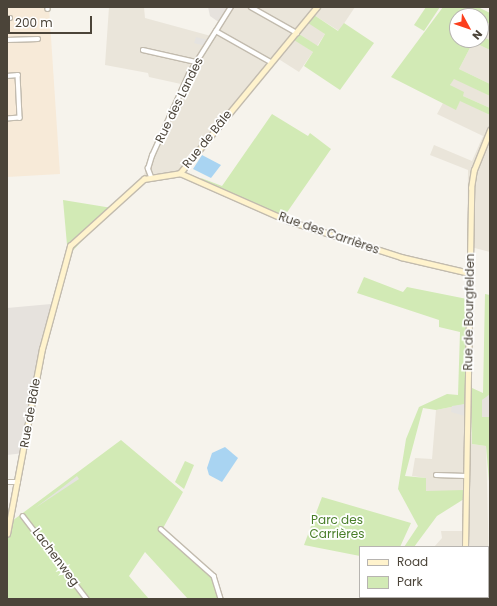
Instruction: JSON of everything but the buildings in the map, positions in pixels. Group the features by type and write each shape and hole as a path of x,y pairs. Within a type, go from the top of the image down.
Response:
{"street":[{"name":"Rue des Landes","path":"150,177 148,169 152,156 196,62 231,7"},
{"path":"251,7 296,33"},
{"name":"Rue de Bâle","path":"7,534 42,349 70,247 140,182 150,177 180,173 317,7"},
{"path":"216,31 271,62"},
{"path":"7,40 38,39"},
{"path":"143,50 196,62"},
{"path":"7,76 18,75 20,118 7,119"},
{"name":"Rue de Bourgfelden","path":"465,546 471,188 474,170 490,130"},
{"name":"Rue des Carrières","path":"185,167 194,177"},
{"name":"Rue des Carrières","path":"180,173 194,177 289,221 401,257 470,273"},
{"path":"436,475 466,476"},
{"path":"7,482 18,482"},
{"name":"Lachenweg","path":"23,516 87,599"},
{"path":"161,529 215,577 221,599"}],"shaded area":[{"path":"7,7 49,7 60,174 7,177"},
{"path":"109,7 144,7 145,18 211,36 229,7 355,7 339,31 314,15 325,34 317,46 299,34 294,39 313,52 299,72 277,58 188,168 167,179 143,177 181,84 149,77 148,73 105,65"},
{"path":"208,7 229,7 220,23 210,16"},
{"path":"489,24 490,24 489,40"},
{"path":"196,37 208,40 205,46 194,43"},
{"path":"470,48 486,48 490,50 490,84 459,69"},
{"path":"454,78 490,96 490,108 463,96 450,85"},
{"path":"460,100 490,115 490,252 467,246 468,170 430,155 434,145 472,161 483,136 437,114 443,103 456,109"},
{"path":"51,304 24,453 7,455 7,308"},
{"path":"487,394 490,394 490,417 482,417 482,400"},
{"path":"471,403 472,444 486,446 489,546 435,546 442,538 441,531 463,531 464,491 426,491 426,478 412,476 415,458 432,459 436,410"},
{"path":"465,404 465,416 451,412 452,406"},
{"path":"77,476 79,479 35,508 63,487"},
{"path":"489,561 490,599 439,599 489,598"}],"green space":[{"path":"426,7 440,7 424,31 414,25"},
{"path":"443,7 480,8 449,8 449,48 470,48 459,69 490,84 490,96 454,79 450,85 464,92 463,96 490,108 490,115 460,101 456,110 391,77"},
{"path":"489,12 490,13 489,24"},
{"path":"314,15 338,31 344,23 374,43 340,90 304,66 313,52 294,40 299,34 318,46 325,34 308,23"},
{"path":"489,40 490,40 490,50 486,48 489,48"},
{"path":"272,114 308,136 310,133 331,149 281,221 203,183 201,178 222,186"},
{"path":"63,200 112,208 68,256"},
{"path":"364,277 403,292 407,287 467,299 472,388 483,393 485,294 490,295 490,394 482,400 482,417 490,417 490,493 486,446 472,444 471,403 436,410 423,408 405,476 426,478 426,491 464,490 464,499 437,516 415,546 405,546 418,526 398,489 406,439 419,407 447,394 458,395 460,332 439,327 439,320 357,293"},
{"path":"121,440 183,492 162,530 215,575 222,599 188,599 145,552 129,576 149,599 7,599 7,538 12,521"},
{"path":"185,461 194,465 184,489 175,482"},
{"name":"Parc des Carrières","path":"322,497 411,523 400,546 359,546 359,556 304,545"}],"water":[{"path":"202,155 221,165 211,178 193,169"},
{"path":"225,447 238,458 222,482 209,475 207,468 212,453"}]}
